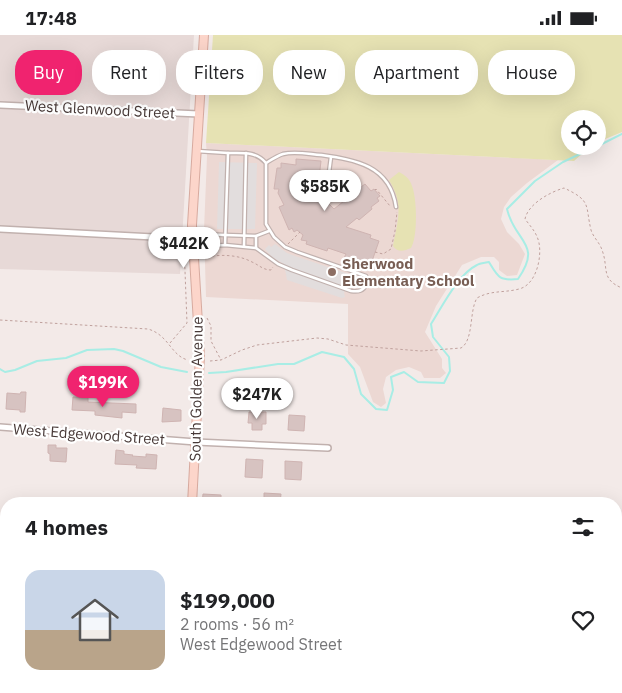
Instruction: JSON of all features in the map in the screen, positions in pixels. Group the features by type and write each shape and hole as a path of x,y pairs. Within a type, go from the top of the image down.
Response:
{"street":[{"name":"South Golden Avenue","path":"192,497 200,356 193,240 204,35"},
{"name":"West Glenwood Street","path":"0,105 199,114"},
{"path":"0,229 193,240"},
{"name":"West Edgewood Street","path":"0,427 196,442 328,449"}],"lane":[{"path":"197,151 246,153 256,155 266,163"},
{"path":"266,163 281,154 292,152 356,161 374,169 387,183 395,199 396,207"},
{"path":"226,245 228,153"},
{"path":"244,246 246,153"},
{"path":"324,187 328,180 331,157"},
{"path":"193,240 256,248 278,264 292,270 351,291 362,291 367,284 366,276 285,247 269,231 266,225 266,163"},
{"path":"193,240 226,235 256,236 269,231"},
{"path":"256,236 256,248"}],"path":[{"path":"210,361 221,360 257,345 317,338 354,346 421,351 461,348 466,344 472,310 477,297 493,291 518,290 526,287 533,278 540,255 539,243 535,232 526,219 526,214 533,205 554,191 564,188 576,193 588,207 591,232 602,250 606,273 609,280 622,288"},
{"path":"375,190 389,205 396,207 397,214 391,249 382,254 375,252"},
{"path":"287,245 300,232"},
{"path":"169,343 187,323 184,245 181,245 181,238"},
{"path":"207,257 218,255 236,257 252,261 269,271 274,267"},
{"path":"207,318 211,326 211,341 221,360"},
{"path":"0,320 148,329 160,334 178,355 188,360"}],"shaded area":[{"path":"0,35 194,35 193,50 176,50 176,95 190,95 180,274 0,269"},
{"path":"213,35 622,35 622,132 606,139 606,110 561,110 561,155 581,155 574,161 206,143 209,95 263,95 263,50 212,50"},
{"name":"Sherwood Elementary School","path":"206,143 558,160 527,183 511,197 504,207 501,219 507,232 519,244 525,254 517,275 507,276 499,270 499,262 494,257 481,257 462,265 436,306 425,332 442,359 442,368 446,373 440,378 424,378 421,372 409,367 396,370 386,377 383,389 386,403 381,407 373,402 360,367 348,354 348,304 206,297 204,230"},
{"path":"219,162 257,163 255,229 217,229"},
{"path":"399,172 407,177 411,184 414,192 416,217 415,235 411,248 401,251 393,246 398,220 398,205 397,197 389,180"},
{"path":"275,244 287,253 361,278 357,282 359,284 354,288 346,285 345,297 342,298 287,280 284,264 273,258 265,249 269,245 271,247"}],"building":[{"path":"296,159 321,161 319,178 321,187 323,190 328,190 322,197 334,209 344,201 342,198 355,188 357,190 365,184 371,191 374,189 380,196 377,198 379,201 371,207 372,209 359,220 357,218 346,227 371,235 370,238 379,241 371,264 362,261 361,264 344,258 346,254 328,248 327,251 306,244 307,241 301,240 303,235 297,230 294,232 292,228 289,230 279,207 284,205 278,193 279,189 274,189 277,168 281,168 281,163 296,165"},
{"path":"21,392 26,392 25,412 6,409 7,393 20,394"},
{"path":"73,397 88,397 88,402 136,404 136,413 122,412 122,418 95,415 95,411 72,410"},
{"path":"163,408 181,410 181,421 162,422"},
{"path":"249,412 266,412 266,424 262,424 262,430 252,430 252,423 248,423"},
{"path":"289,415 305,416 304,431 288,430"},
{"path":"48,445 56,445 56,448 67,448 66,462 50,461"},
{"path":"116,450 124,451 124,454 132,456 146,457 146,454 157,455 156,469 136,468 137,465 115,464"},
{"path":"246,459 263,460 262,478 245,477"},
{"path":"285,461 302,462 301,480 285,479"},
{"path":"264,493 281,494 281,497 264,497"},
{"path":"203,494 221,495 221,497 203,497"}],"waterway":[{"path":"606,142 622,134"},
{"path":"209,373 278,364 294,364 322,352 344,357 354,369 361,394 376,409 387,410 393,390 391,377 404,372 418,382 444,383 450,371 449,357 433,337 431,324 457,283 470,269 478,264 489,262 500,277 518,279 525,267 528,250 507,209 535,181 563,162 578,155"},
{"path":"0,369 5,372 37,361 66,358 87,350 114,349 161,367 187,372"}],"place":[{"name":"Sherwood Elementary School","path":"332,272"}]}
